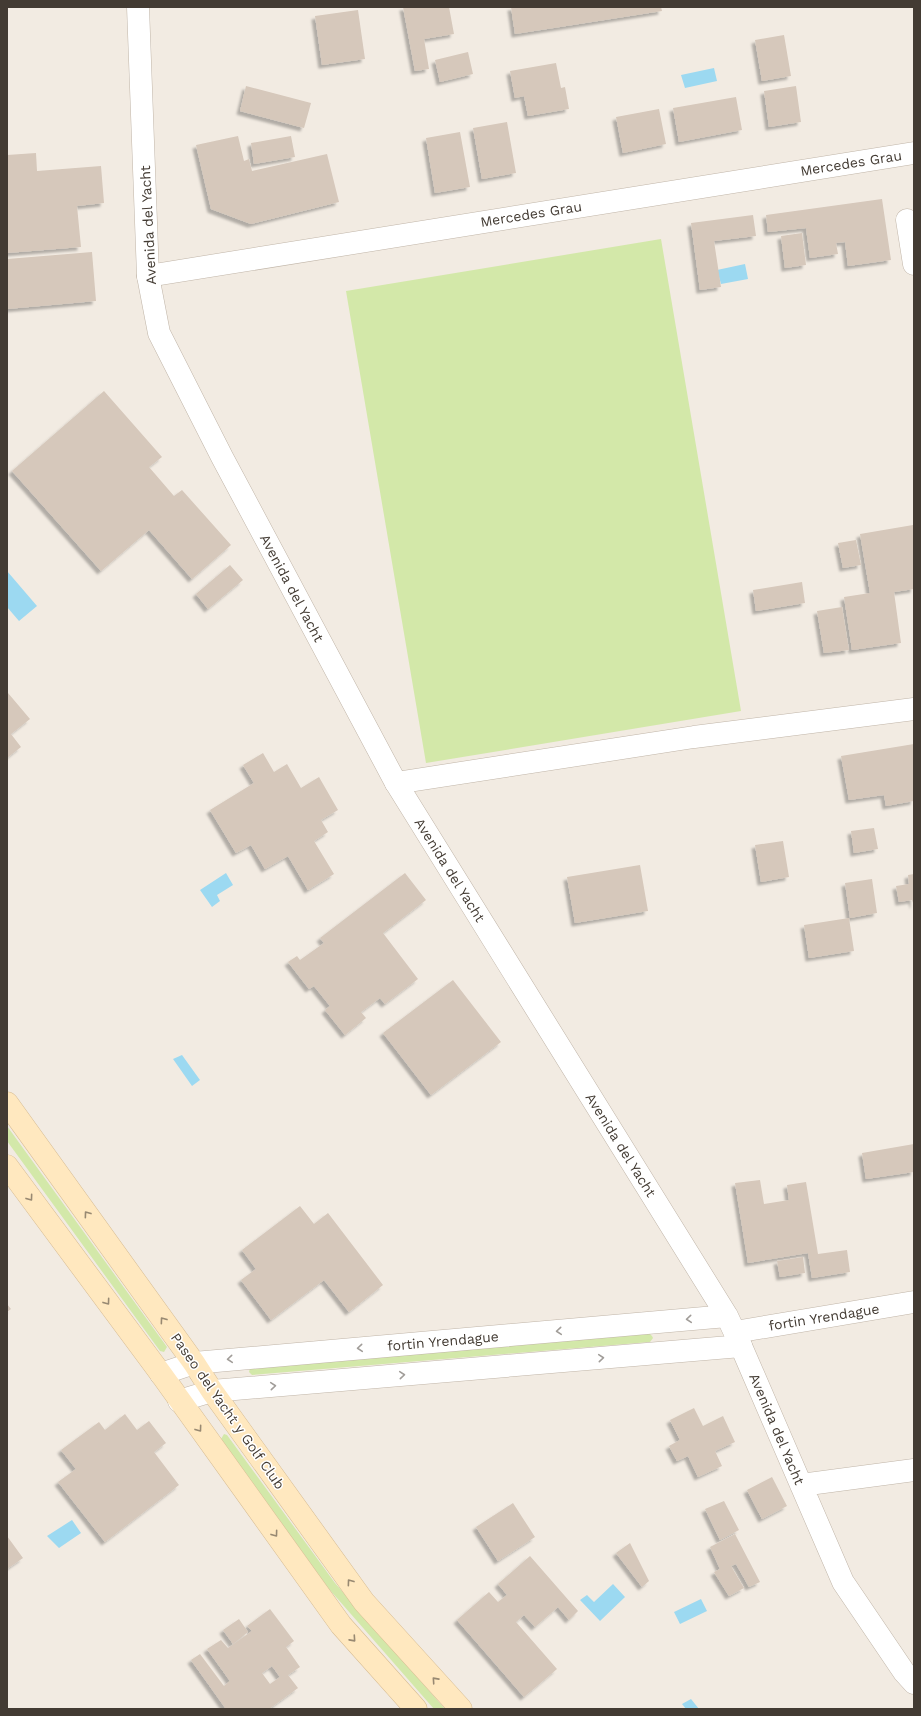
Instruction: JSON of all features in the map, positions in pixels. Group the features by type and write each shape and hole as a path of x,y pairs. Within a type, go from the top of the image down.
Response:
{"main road":[{"name":"Paseo del Yacht y Golf Club","path":"7,1103 364,1602 461,1709"},
{"path":"7,1166 161,1374 341,1625 416,1709"}],"street":[{"name":"Avenida del Yacht","path":"138,7 148,276 159,333 222,457 396,783 734,1331 843,1582 904,1672 914,1683"},
{"name":"Mercedes Grau","path":"148,276 914,153"},
{"path":"907,220 914,264"},
{"path":"396,783 694,737 914,708"},
{"name":"fortin Yrendague","path":"179,1401 212,1391 734,1331 914,1302"},
{"name":"fortin Yrendague","path":"161,1374 194,1363 734,1331"},
{"path":"801,1485 914,1470"}],"green space":[{"path":"661,239 741,711 426,763 346,291"},
{"path":"7,1126 167,1347 164,1352 160,1351 7,1141"},
{"path":"649,1333 653,1338 650,1342 252,1375 249,1372 250,1368"},
{"path":"224,1434 227,1435 335,1583 445,1709 434,1709 329,1589 221,1439"}],"water":[{"path":"714,68 717,81 685,88 681,75"},
{"path":"745,264 748,279 721,284 717,270"},
{"path":"7,571 37,606 19,621 7,607"},
{"path":"226,873 233,885 217,895 220,901 212,907 200,890"},
{"path":"182,1055 200,1080 192,1086 173,1059"},
{"path":"72,1520 81,1533 59,1548 47,1536"},
{"path":"613,1584 625,1597 600,1621 580,1600 587,1595 594,1602"},
{"path":"701,1599 707,1611 680,1624 674,1612"},
{"path":"691,1699 699,1709 686,1709 682,1704"}],"building":[{"path":"403,7 449,7 454,34 424,39 429,69 415,71"},
{"path":"511,7 661,7 662,11 515,34"},
{"path":"358,10 365,59 322,65 315,16"},
{"path":"784,35 791,76 762,81 755,40"},
{"path":"468,52 473,74 440,82 435,60"},
{"path":"556,63 561,88 565,87 569,109 528,116 524,96 515,98 510,71"},
{"path":"246,86 311,103 304,128 240,111"},
{"path":"796,86 801,122 769,127 764,91"},
{"path":"736,97 742,130 679,142 673,108"},
{"path":"659,109 666,144 623,153 616,117"},
{"path":"507,122 516,173 482,179 473,128"},
{"path":"460,132 470,187 435,193 426,138"},
{"path":"238,136 244,161 249,159 252,171 327,154 339,202 251,224 211,209 196,145"},
{"path":"291,136 295,157 254,164 251,143"},
{"path":"36,153 37,171 101,166 104,203 77,206 81,247 7,253 7,155"},
{"path":"882,199 891,260 848,266 845,242 836,243 838,254 810,258 806,228 768,232 766,215"},
{"path":"753,215 756,236 714,241 721,287 700,290 691,223"},
{"path":"802,233 806,265 785,268 781,236"},
{"path":"92,252 96,301 7,309 7,259"},
{"path":"104,391 162,457 149,467 174,496 182,490 231,545 192,579 149,530 101,571 12,471"},
{"path":"913,525 914,589 894,592 901,643 852,650 844,597 870,593 860,534"},
{"path":"856,540 861,565 843,568 838,543"},
{"path":"230,565 243,580 208,609 196,594"},
{"path":"802,582 805,603 756,611 753,590"},
{"path":"842,607 849,650 824,653 817,611"},
{"path":"8,693 30,719 11,734 21,747 7,758"},
{"path":"914,744 914,801 886,806 884,795 849,800 841,756"},
{"path":"263,753 274,772 287,764 301,788 319,777 338,810 321,820 328,832 314,841 334,874 308,890 288,856 265,869 251,845 236,853 210,810 254,783 243,765"},
{"path":"874,828 878,849 854,853 851,831"},
{"path":"783,841 789,877 761,882 755,845"},
{"path":"640,865 648,911 575,923 567,877"},
{"path":"405,873 426,900 383,933 418,979 385,1004 380,998 361,1012 366,1018 345,1035 325,1010 330,1006 314,986 309,989 288,962 297,956 300,960 324,943 320,938"},
{"path":"914,874 914,906 912,900 899,902 896,886 909,884 908,875"},
{"path":"872,879 877,913 850,918 845,883"},
{"path":"849,918 854,951 809,958 804,925"},
{"path":"453,980 501,1042 431,1095 383,1033"},
{"path":"914,1144 914,1172 866,1179 862,1153"},
{"path":"760,1180 764,1204 789,1200 787,1185 806,1182 818,1254 847,1250 850,1272 812,1278 808,1253 748,1263 735,1183"},
{"path":"300,1206 314,1224 328,1213 383,1285 349,1312 324,1280 271,1320 241,1280 256,1269 242,1250"},
{"path":"803,1257 805,1273 780,1277 777,1261"},
{"path":"7,1304 11,1309 7,1312"},
{"path":"694,1408 703,1426 723,1416 735,1442 715,1451 722,1466 698,1477 688,1456 677,1461 669,1446 680,1440 670,1420"},
{"path":"125,1414 137,1430 149,1421 166,1443 154,1452 179,1485 105,1542 58,1482 76,1469 61,1450 99,1422 105,1430"},
{"path":"772,1477 787,1506 762,1519 747,1490"},
{"path":"724,1501 739,1530 720,1540 705,1509"},
{"path":"513,1503 535,1537 498,1561 476,1527"},
{"path":"735,1534 760,1582 749,1587 736,1564 731,1566 744,1588 729,1596 714,1572 720,1569 710,1547"},
{"path":"7,1536 23,1558 7,1569"},
{"path":"630,1543 649,1581 642,1587 616,1553"},
{"path":"530,1556 578,1611 569,1620 558,1607 535,1627 524,1615 516,1622 557,1669 524,1697 457,1620 489,1592 498,1602 507,1595 498,1584"},
{"path":"270,1609 294,1641 286,1647 300,1667 288,1675 298,1688 269,1709 226,1709 191,1660 200,1654 224,1686 230,1681 207,1649 221,1640 228,1648 252,1631 247,1626","holes":["272,1666 280,1677 270,1684 262,1673"]},
{"path":"239,1619 248,1632 233,1644 223,1630"}]}
